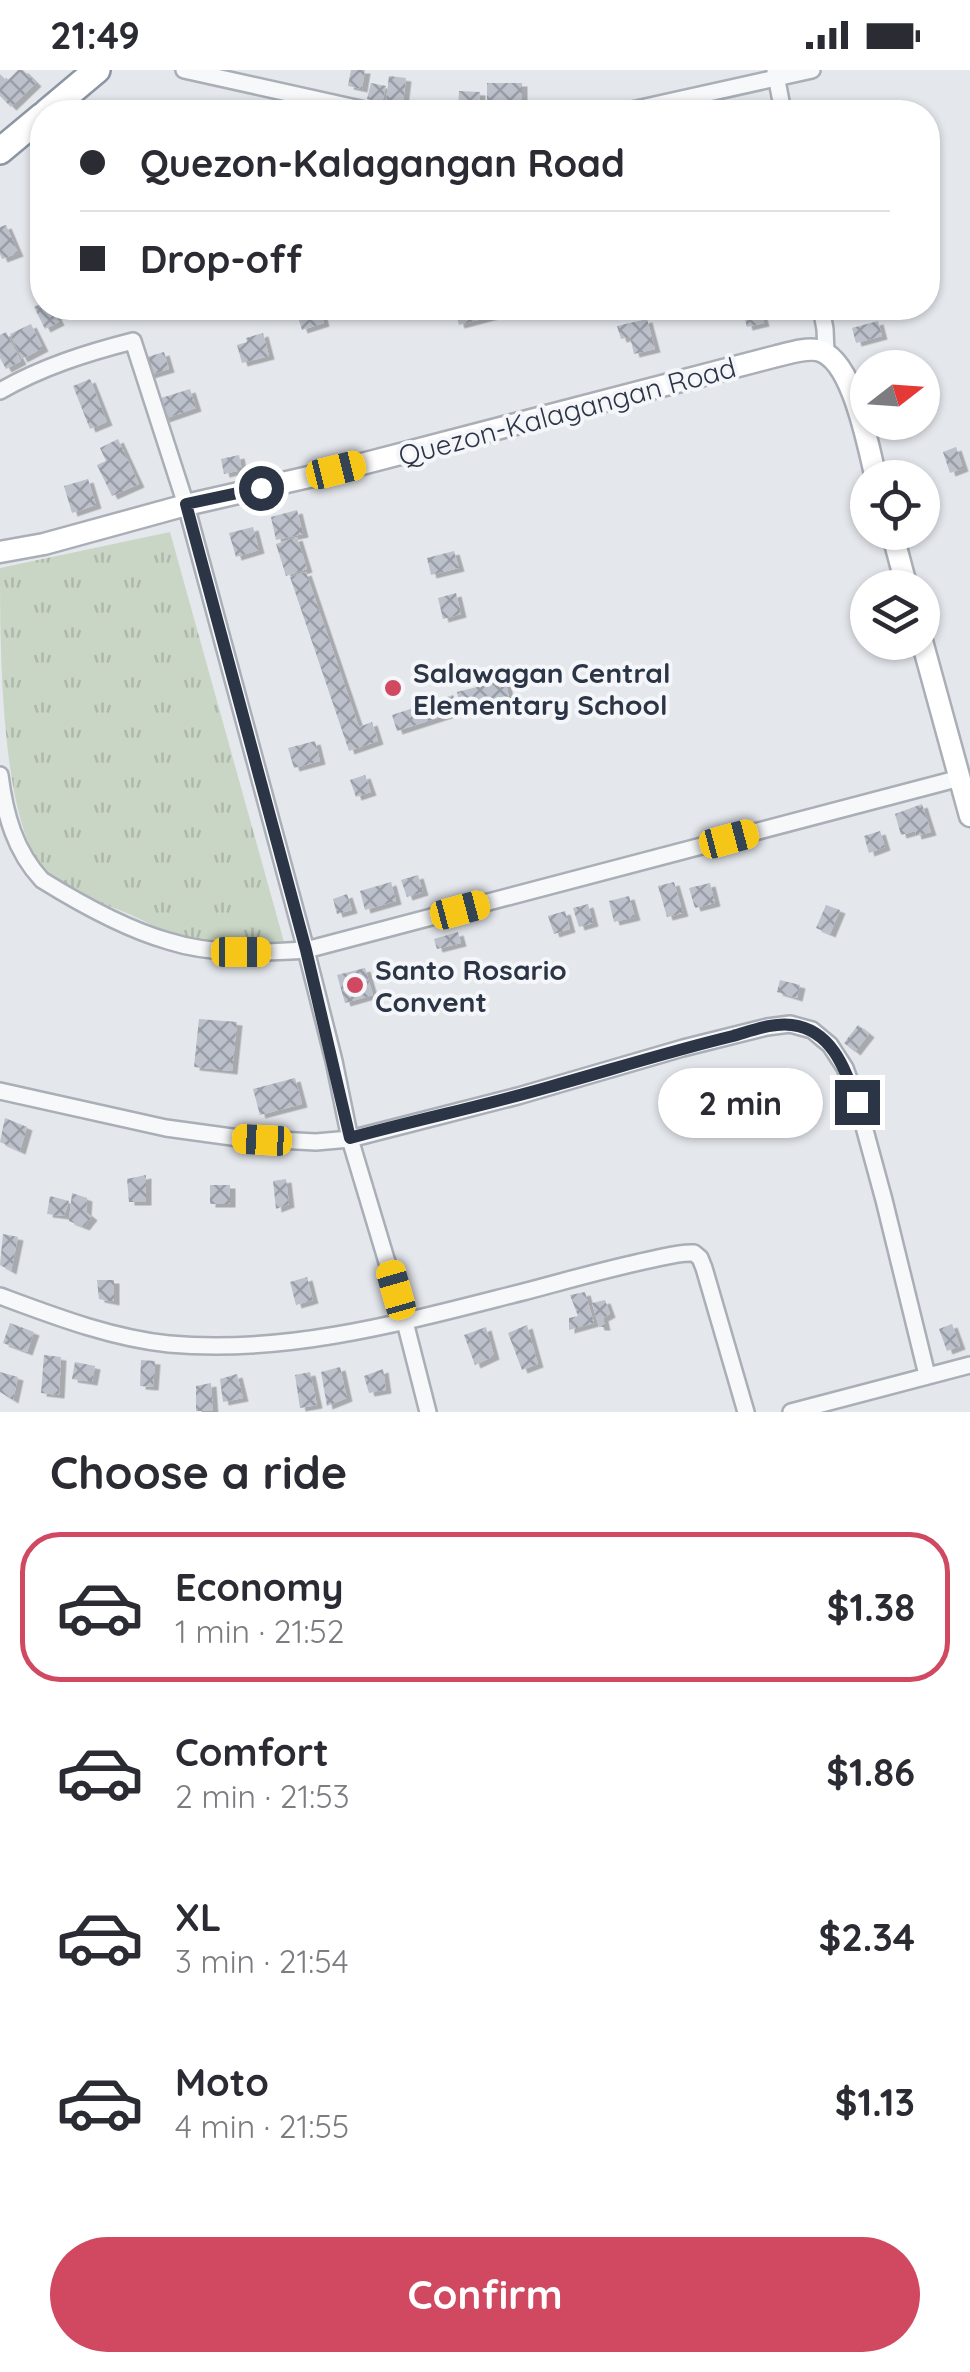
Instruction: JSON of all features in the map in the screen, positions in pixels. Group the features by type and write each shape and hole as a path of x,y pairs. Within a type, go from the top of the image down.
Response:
{"highway":[{"path":"62,100 97,70"},
{"path":"0,151 30,126"}],"main road":[{"name":"Quezon-Kalagangan Road","path":"0,552 354,466 777,356 814,349 826,354"},
{"path":"826,354 844,374 853,394 871,460"},
{"path":"927,660 970,816"}],"street":[{"path":"184,70 320,100"},
{"path":"671,100 776,74 812,70"},
{"path":"776,74 781,100"},
{"path":"823,320 826,354"},
{"path":"0,391 80,354 133,340 186,504 306,950 350,1138 428,1412"},
{"path":"0,776 13,834 42,880 133,928 169,942 241,952 306,950 960,778"},
{"path":"0,1090 184,1131 316,1142 350,1138 518,1096 767,1027 790,1024 812,1030 830,1044 845,1068 857,1102 927,1375"},
{"path":"0,1296 132,1338 166,1344 252,1345 405,1322 631,1264 694,1253 704,1268 746,1412"},
{"path":"791,1412 970,1364"}],"green space":[{"path":"170,532 284,942 235,944 185,938 83,895 42,867 28,842 18,808 5,725 0,568"}],"building":[{"path":"18,70 36,83 11,107 0,96 0,74 7,81"},
{"path":"351,70 365,70 362,89 348,86"},
{"path":"389,76 406,78 403,100 386,100"},
{"path":"371,83 386,86 383,100 367,99"},
{"path":"487,83 522,83 522,100 487,100"},
{"path":"459,91 480,92 480,100 459,100"},
{"path":"6,225 18,253 2,259 0,227"},
{"path":"40,320 58,320 59,322 45,329"},
{"path":"299,320 323,320 324,323 302,330"},
{"path":"647,320 655,349 634,354 630,337 621,339 617,326"},
{"path":"745,320 763,320 764,323 747,327"},
{"path":"878,321 882,336 856,343 852,328"},
{"path":"31,324 43,348 22,359 10,334"},
{"path":"6,332 21,361 6,369 0,358 0,335"},
{"path":"263,333 269,356 242,363 237,345"},
{"path":"164,352 169,369 149,375 144,358"},
{"path":"90,379 107,422 90,429 73,386"},
{"path":"190,389 196,408 164,419 158,399"},
{"path":"118,439 139,484 112,496 97,465 106,461 100,448"},
{"path":"956,447 963,468 950,473 943,452"},
{"path":"239,455 242,470 224,474 221,459"},
{"path":"88,479 96,505 72,513 64,486"},
{"path":"297,510 303,534 276,540 271,517"},
{"path":"253,527 259,550 236,557 229,533"},
{"path":"297,537 307,569 286,576 276,544"},
{"path":"454,551 459,568 431,575 427,558"},
{"path":"306,572 359,727 372,722 378,741 349,751 290,577"},
{"path":"456,593 461,614 443,619 438,598"},
{"path":"505,680 509,697 461,709 457,692"},
{"path":"453,695 459,711 397,731 392,715"},
{"path":"315,741 320,761 294,768 288,748"},
{"path":"365,775 371,792 356,797 350,780"},
{"path":"922,804 931,832 901,835 895,814"},
{"path":"880,831 885,847 869,853 864,836"},
{"path":"418,875 423,892 407,897 401,880"},
{"path":"391,882 396,901 365,910 360,891"},
{"path":"674,882 683,913 667,917 658,886"},
{"path":"710,883 715,903 695,908 689,888"},
{"path":"347,894 352,910 337,914 333,899"},
{"path":"629,896 635,917 614,922 609,901"},
{"path":"588,904 593,923 579,927 573,908"},
{"path":"826,905 840,910 830,934 816,928"},
{"path":"565,911 570,929 554,934 548,916"},
{"path":"458,932 461,943 437,949 434,939"},
{"name":"Santo Rosario Convent","path":"365,968 373,995 345,1003 337,975"},
{"path":"780,980 800,985 797,998 777,992"},
{"path":"199,1019 237,1022 232,1071 194,1067"},
{"path":"858,1025 869,1034 855,1052 844,1043"},
{"path":"295,1078 302,1104 260,1115 253,1089"},
{"path":"5,1118 27,1127 20,1151 0,1142"},
{"path":"146,1175 146,1202 129,1202 127,1179"},
{"path":"286,1179 289,1204 276,1209 273,1181"},
{"path":"210,1185 230,1185 230,1204 210,1204"},
{"path":"72,1193 87,1198 86,1212 92,1217 84,1227 69,1221"},
{"path":"50,1196 69,1201 64,1216 47,1214"},
{"path":"3,1234 18,1237 11,1271 0,1265"},
{"path":"307,1277 313,1300 296,1305 290,1282"},
{"path":"97,1280 114,1280 114,1302 99,1299"},
{"path":"585,1292 594,1323 569,1330 569,1318 578,1316 570,1295"},
{"path":"605,1300 610,1314 603,1318 605,1327 599,1327 592,1303"},
{"path":"10,1323 34,1332 27,1352 3,1343"},
{"path":"952,1324 960,1346 947,1351 939,1329"},
{"path":"527,1325 538,1364 522,1370 508,1333"},
{"path":"486,1327 494,1356 475,1365 464,1335"},
{"path":"44,1355 61,1357 59,1395 41,1393"},
{"path":"141,1360 155,1361 153,1387 140,1386"},
{"path":"75,1362 95,1366 92,1382 72,1379"},
{"path":"340,1367 347,1398 327,1406 321,1372"},
{"path":"383,1369 386,1390 369,1393 364,1376"},
{"path":"0,1372 18,1377 13,1400 0,1392"},
{"path":"310,1372 317,1405 300,1408 295,1375"},
{"path":"237,1374 243,1398 223,1402 220,1379"},
{"path":"211,1383 213,1411 196,1411 196,1386"}],"place":[{"name":"Salawagan Central Elementary School","path":"393,688"},
{"name":"Santo Rosario Convent","path":"355,985"}],"route":[{"path":"261,488 186,504 306,950 350,1138 518,1096 683,1048 790,1024 812,1030 830,1044 845,1068 857,1102"}]}
